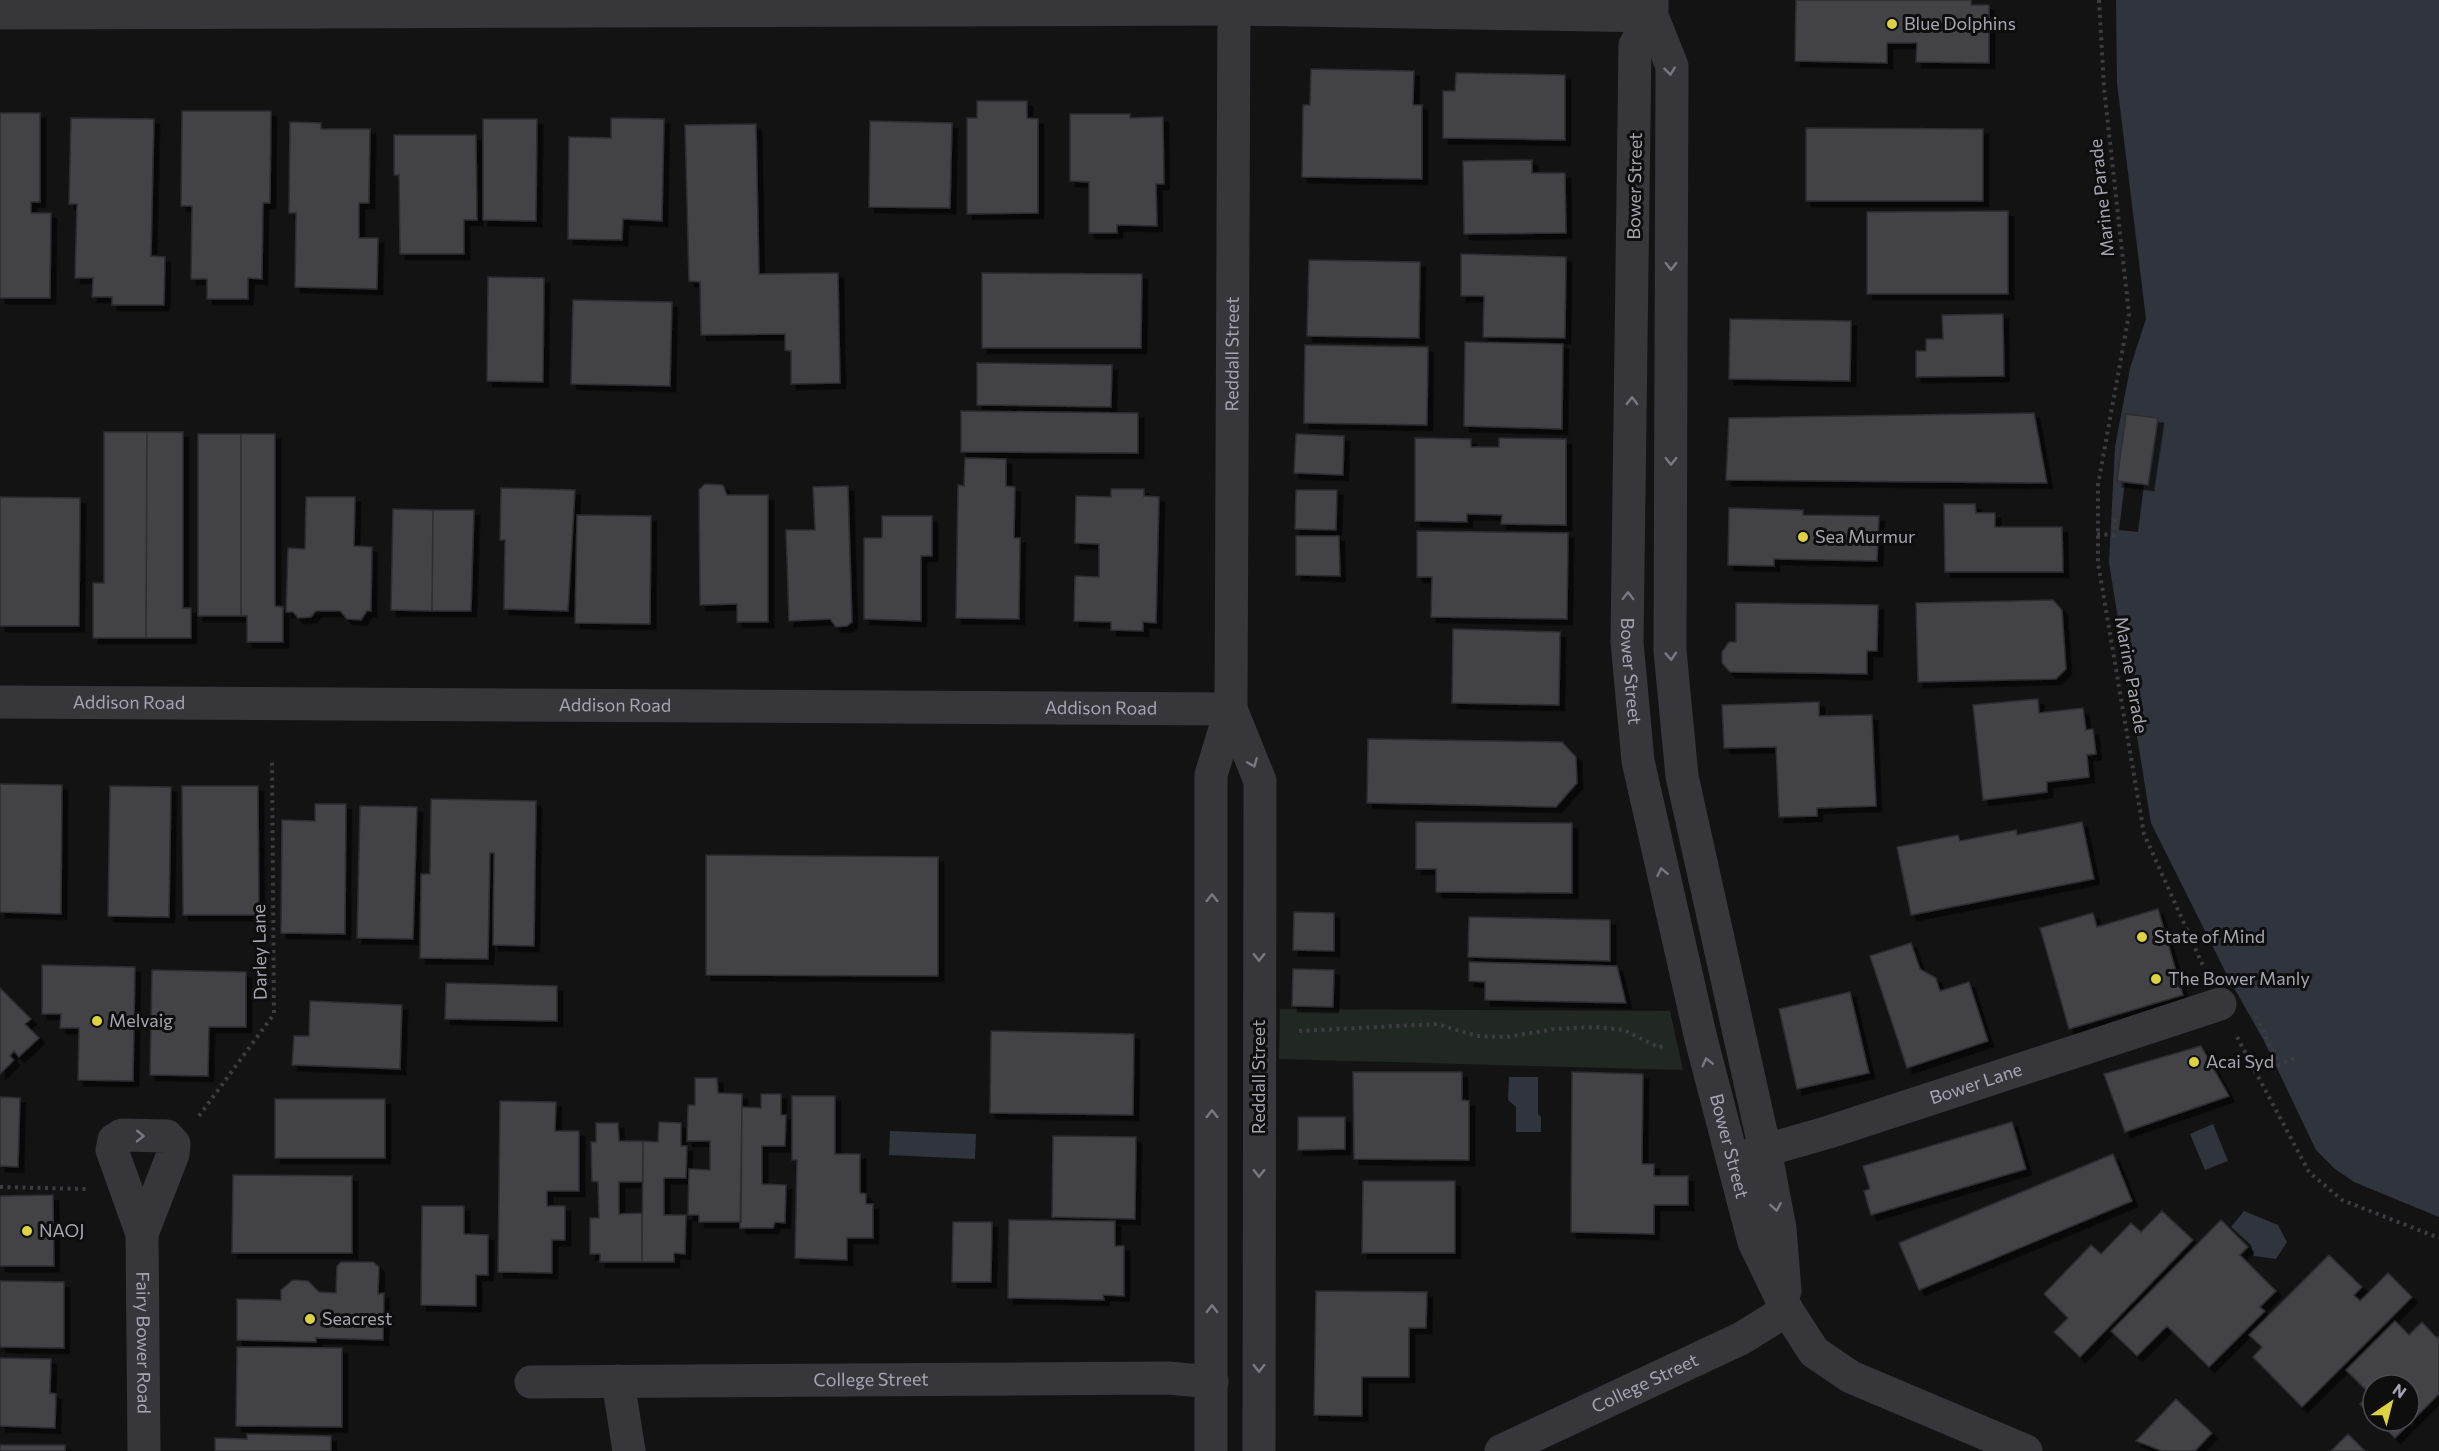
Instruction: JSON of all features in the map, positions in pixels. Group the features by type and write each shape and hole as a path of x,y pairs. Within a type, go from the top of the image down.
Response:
{"street":[{"path":"0,13 1234,5 1653,8"},
{"name":"Reddall Street","path":"1211,1451 1211,775 1231,709 1234,5"},
{"name":"Bower Street","path":"1653,8 1635,45 1627,642 1638,760 1701,1039 1731,1160 1754,1242 1787,1310 1814,1352 1851,1377 2026,1451"},
{"name":"Bower Street","path":"1653,8 1672,66 1670,651 1682,776 1765,1150 1780,1228 1787,1310"},
{"name":"Addison Road","path":"0,702 1231,709"},
{"name":"Reddall Street","path":"1231,709 1260,781 1259,1451"},
{"name":"Bower Lane","path":"1731,1160 1829,1132 2220,1004"},
{"name":"Fairy Bower Road","path":"142,1234 174,1144 166,1136 122,1135 114,1140 112,1150 142,1234 144,1451"},
{"name":"College Street","path":"1501,1451 1742,1338 1787,1310"},
{"name":"College Street","path":"531,1382 1168,1378 1212,1383"},
{"path":"618,1381 629,1451"}],"path":[{"name":"Marine Parade","path":"2099,0 2104,88 2128,314 2098,484 2098,563 2144,834 2220,1004 2309,1172 2343,1200 2439,1238"},
{"path":"2097,534 2114,535 2115,517"},
{"name":"Darley Lane","path":"174,1144 206,1110 274,1014 272,761"},
{"path":"2220,1004 2250,1003 2279,1065 2294,1058"},
{"path":"1259,1036 1291,1031 1437,1024 1477,1036 1508,1037 1555,1029 1615,1029 1624,1030 1658,1047 1701,1039"},
{"path":"0,1187 126,1189"}],"shaded area":[{"path":"2116,0 2439,0 2439,1217 2354,1182 2335,1169 2316,1150 2263,1039 2229,979 2151,823 2109,563 2115,447 2130,368 2146,319 2117,83"},
{"path":"1280,1009 1670,1011 1683,1070 1279,1059"},
{"path":"1509,1077 1538,1077 1538,1114 1541,1117 1541,1132 1516,1132 1516,1107 1508,1100"},
{"path":"2213,1124 2228,1161 2205,1170 2190,1134"},
{"path":"890,1131 976,1134 975,1159 889,1155"},
{"path":"2244,1211 2278,1225 2287,1242 2276,1259 2254,1256 2251,1245 2231,1227"}],"pier":[{"path":"2125,482 2144,485 2138,532 2119,530"}],"building":[{"name":"Blue Dolphins","path":"1796,0 1971,0 1971,5 1989,5 1989,63 1916,62 1917,43 1887,43 1887,63 1795,61"},
{"path":"1311,69 1414,71 1413,105 1422,105 1422,179 1302,177 1303,105 1310,105"},
{"path":"1456,73 1565,75 1565,140 1443,138 1443,91 1455,91"},
{"path":"977,101 1027,101 1027,118 1038,119 1038,213 967,214 967,118 977,118"},
{"path":"182,111 271,111 270,203 263,203 262,279 248,278 248,299 207,299 207,279 191,279 192,206 181,206"},
{"path":"0,113 40,113 40,202 31,202 31,213 51,213 50,298 0,298"},
{"path":"1070,114 1130,114 1130,118 1163,117 1164,184 1156,184 1157,226 1117,225 1117,233 1089,233 1089,182 1070,181"},
{"path":"71,118 154,119 151,256 165,257 164,305 112,305 112,297 92,297 93,278 75,278 77,204 69,204"},
{"path":"611,118 664,119 662,221 623,219 622,240 568,239 569,137 611,138"},
{"path":"483,119 537,119 536,221 483,220"},
{"path":"870,121 952,123 950,208 869,207"},
{"path":"290,122 321,123 321,129 370,129 369,203 359,203 359,238 378,238 377,289 295,287 296,213 289,213"},
{"path":"756,124 759,274 838,273 840,383 791,384 791,351 785,350 785,334 701,335 700,282 689,281 685,125"},
{"path":"1806,128 1983,129 1983,201 1806,201"},
{"path":"394,135 476,135 477,220 464,220 464,254 400,254 399,175 394,175"},
{"path":"1532,160 1532,173 1565,173 1566,233 1464,234 1463,161"},
{"path":"2008,211 2008,294 1867,294 1867,212"},
{"path":"1461,254 1566,257 1565,338 1483,337 1484,296 1461,296"},
{"path":"1309,260 1420,262 1419,338 1307,336"},
{"path":"982,273 1142,274 1141,348 982,348"},
{"path":"488,277 544,278 543,382 487,381"},
{"path":"573,300 672,302 670,386 571,384"},
{"path":"2003,314 2004,376 1916,377 1916,351 1926,351 1926,339 1943,339 1942,315"},
{"path":"1730,319 1851,321 1850,381 1729,379"},
{"path":"1465,342 1563,344 1562,429 1464,426"},
{"path":"1305,345 1428,347 1427,425 1304,423"},
{"path":"977,363 1112,365 1111,407 977,405"},
{"path":"961,411 1138,413 1138,453 961,452"},
{"path":"2034,413 2047,483 1726,480 1729,418"},
{"path":"2126,414 2158,418 2148,485 2117,481"},
{"path":"104,432 147,432 146,638 93,638 93,583 104,583"},
{"path":"147,432 183,432 183,608 191,608 191,638 146,638"},
{"path":"198,434 241,434 241,616 198,616"},
{"path":"241,434 275,434 275,606 283,607 283,642 247,642 247,616 241,616"},
{"path":"1296,434 1344,436 1343,475 1294,473"},
{"path":"1415,438 1471,439 1471,447 1499,447 1499,438 1566,439 1566,525 1501,524 1502,515 1467,514 1467,522 1415,521"},
{"path":"965,458 1006,459 1006,486 1015,487 1014,538 1020,538 1019,619 956,618 958,485 964,486"},
{"path":"705,484 723,485 727,495 768,495 768,622 737,622 737,604 700,605 699,490"},
{"path":"848,486 852,622 847,626 836,627 830,619 789,621 786,530 815,530 813,487"},
{"path":"501,488 575,490 568,611 504,609 505,540 500,540"},
{"path":"1111,489 1144,489 1144,496 1159,497 1156,623 1143,622 1143,631 1111,630 1111,622 1074,621 1075,576 1099,577 1099,544 1075,543 1076,496 1111,497"},
{"path":"1296,490 1337,490 1336,530 1295,529"},
{"path":"0,497 80,498 79,626 0,626"},
{"path":"306,497 355,497 354,546 372,547 371,611 367,611 361,620 347,619 340,611 316,611 311,617 298,618 293,612 286,612 288,548 305,549"},
{"path":"1944,504 1975,504 1976,513 1995,513 1995,527 2062,527 2063,572 1945,572"},
{"name":"Sea Murmur","path":"1729,508 1803,510 1803,515 1879,516 1877,561 1774,559 1774,566 1728,565"},
{"path":"393,509 433,510 432,611 391,610"},
{"path":"433,510 474,510 471,611 432,611"},
{"path":"577,515 651,516 650,624 575,623"},
{"path":"882,516 932,516 932,556 921,556 921,621 864,619 864,538 882,538"},
{"path":"1417,531 1568,533 1567,619 1431,617 1432,577 1417,577"},
{"path":"1296,536 1339,536 1340,576 1296,575"},
{"path":"2053,600 2062,610 2066,669 2056,679 1918,682 1916,603"},
{"path":"1736,603 1878,605 1877,651 1867,651 1867,674 1730,672 1722,663 1722,652 1729,642 1736,642"},
{"path":"1453,629 1560,632 1559,705 1452,703"},
{"path":"2038,699 2039,713 2083,708 2086,730 2093,729 2096,754 2087,755 2089,777 2047,782 2047,792 1983,800 1973,705"},
{"path":"1819,702 1819,716 1872,715 1876,806 1817,808 1817,816 1779,817 1776,747 1724,748 1722,705"},
{"path":"1368,739 1562,742 1576,757 1577,783 1556,807 1367,803"},
{"path":"0,784 62,785 61,914 0,912"},
{"path":"110,786 171,787 169,917 108,916"},
{"path":"182,786 258,786 259,915 183,915"},
{"path":"431,799 536,801 534,946 493,945 494,853 490,853 488,959 420,958 421,874 430,874"},
{"path":"315,804 346,804 345,934 281,933 282,820 315,821"},
{"path":"360,806 417,807 413,939 357,938"},
{"path":"1416,822 1572,823 1572,893 1436,892 1436,869 1416,869"},
{"path":"2082,822 2094,879 1911,915 1897,847 1958,835 1960,841 2016,830 2017,835"},
{"path":"706,855 938,857 938,976 706,975"},
{"path":"2158,909 2183,995 2069,1029 2040,928 2093,913 2097,927"},
{"path":"1294,912 1334,913 1334,951 1293,950"},
{"path":"1469,917 1610,920 1610,961 1468,957"},
{"path":"1911,943 1920,969 1936,978 1940,991 1969,982 1988,1041 1907,1068 1870,956"},
{"path":"1469,962 1617,966 1626,1003 1485,1000 1485,982 1469,981"},
{"name":"Melvaig","path":"42,965 135,967 133,1081 78,1080 79,1028 60,1028 61,1014 42,1014"},
{"path":"1293,969 1334,970 1333,1007 1292,1006"},
{"path":"152,970 246,972 246,1027 209,1027 208,1076 150,1075"},
{"path":"446,983 557,986 557,1021 445,1019"},
{"path":"0,988 31,1019 25,1024 39,1038 19,1057 14,1051 10,1056 14,1060 0,1074"},
{"path":"1850,992 1869,1073 1797,1089 1779,1009"},
{"path":"310,1001 402,1005 400,1069 292,1065 294,1036 309,1036"},
{"path":"991,1031 1134,1034 1133,1115 990,1113"},
{"path":"2201,1046 2229,1096 2125,1132 2104,1074"},
{"path":"1353,1072 1462,1072 1462,1100 1469,1101 1469,1160 1354,1159"},
{"path":"1572,1072 1643,1074 1642,1164 1654,1164 1654,1176 1688,1176 1688,1205 1654,1205 1654,1234 1571,1232"},
{"path":"695,1078 717,1078 718,1093 742,1094 741,1222 699,1222 699,1215 688,1215 689,1169 710,1170 710,1141 687,1141 688,1105 695,1105"},
{"path":"761,1094 781,1094 781,1115 786,1115 785,1146 762,1146 762,1184 786,1185 785,1223 775,1222 773,1228 740,1228 742,1107 761,1108"},
{"path":"792,1096 835,1096 835,1154 860,1154 860,1193 866,1194 866,1204 873,1204 873,1238 847,1238 847,1260 795,1258 797,1160 792,1160"},
{"path":"0,1097 20,1098 18,1167 0,1166"},
{"path":"275,1099 385,1099 385,1158 275,1158"},
{"path":"500,1101 556,1102 555,1131 579,1131 579,1191 547,1191 547,1206 565,1206 565,1240 552,1240 552,1273 498,1272"},
{"path":"1298,1117 1345,1117 1345,1149 1298,1150"},
{"path":"659,1122 681,1123 681,1146 687,1146 686,1178 664,1178 664,1215 686,1215 685,1254 674,1253 674,1262 642,1262 643,1141 658,1142"},
{"path":"2012,1122 2026,1169 1871,1215 1864,1191 1870,1189 1863,1166"},
{"path":"596,1123 618,1123 619,1141 643,1141 643,1182 619,1182 619,1214 642,1213 642,1262 600,1262 600,1254 590,1254 590,1218 599,1218 598,1182 592,1181 591,1142 596,1142"},
{"path":"1053,1136 1136,1137 1135,1219 1052,1217"},
{"path":"2113,1154 2132,1201 1919,1290 1899,1243"},
{"path":"233,1175 352,1176 352,1253 232,1253"},
{"path":"1363,1181 1455,1181 1455,1253 1362,1253"},
{"name":"NAOJ","path":"53,1195 54,1266 0,1266 0,1196"},
{"path":"422,1206 464,1206 464,1234 488,1235 488,1275 476,1275 476,1306 421,1305"},
{"path":"2162,1211 2193,1240 2080,1357 2054,1332 2068,1318 2044,1294 2091,1245 2101,1254 2131,1223 2141,1232"},
{"path":"1009,1220 1115,1221 1115,1246 1124,1246 1124,1296 1103,1295 1104,1300 1008,1298"},
{"path":"2221,1220 2248,1247 2240,1255 2276,1291 2260,1307 2265,1311 2209,1367 2167,1326 2137,1356 2111,1331"},
{"path":"953,1222 992,1222 991,1282 952,1282"},
{"path":"2329,1255 2362,1287 2354,1295 2360,1301 2388,1273 2412,1297 2302,1407 2253,1357 2262,1347 2249,1335"},
{"name":"Seacrest","path":"341,1262 373,1262 379,1267 378,1294 384,1293 383,1340 316,1338 316,1342 237,1340 237,1299 281,1300 281,1290 293,1280 308,1281 319,1292 336,1293 337,1266"},
{"path":"0,1281 64,1282 64,1348 0,1347"},
{"path":"1316,1291 1427,1292 1426,1328 1409,1328 1409,1377 1362,1377 1362,1416 1314,1415"},
{"path":"2395,1321 2409,1335 2422,1322 2437,1338 2439,1336 2439,1394 2421,1412 2421,1373 2361,1373 2361,1385 2346,1370"},
{"path":"237,1347 342,1348 342,1427 236,1426"},
{"path":"0,1358 51,1359 50,1393 56,1394 55,1428 0,1426"},
{"path":"2176,1399 2212,1433 2195,1451 2162,1451 2136,1441"},
{"path":"2390,1433 2400,1433 2395,1438"},
{"path":"247,1434 331,1436 331,1451 215,1451 215,1438 247,1439"},
{"path":"2348,1434 2365,1451 2331,1451"},
{"path":"0,1445 65,1445 65,1451 0,1451"}],"place":[{"name":"Blue Dolphins","path":"1892,24"},
{"name":"Sea Murmur","path":"1803,537"},
{"name":"State of Mind","path":"2142,937"},
{"name":"The Bower Manly","path":"2156,979"},
{"name":"Melvaig","path":"97,1021"},
{"name":"Acai Syd","path":"2194,1062"},
{"name":"NAOJ","path":"27,1231"},
{"name":"Seacrest","path":"310,1319"}]}
